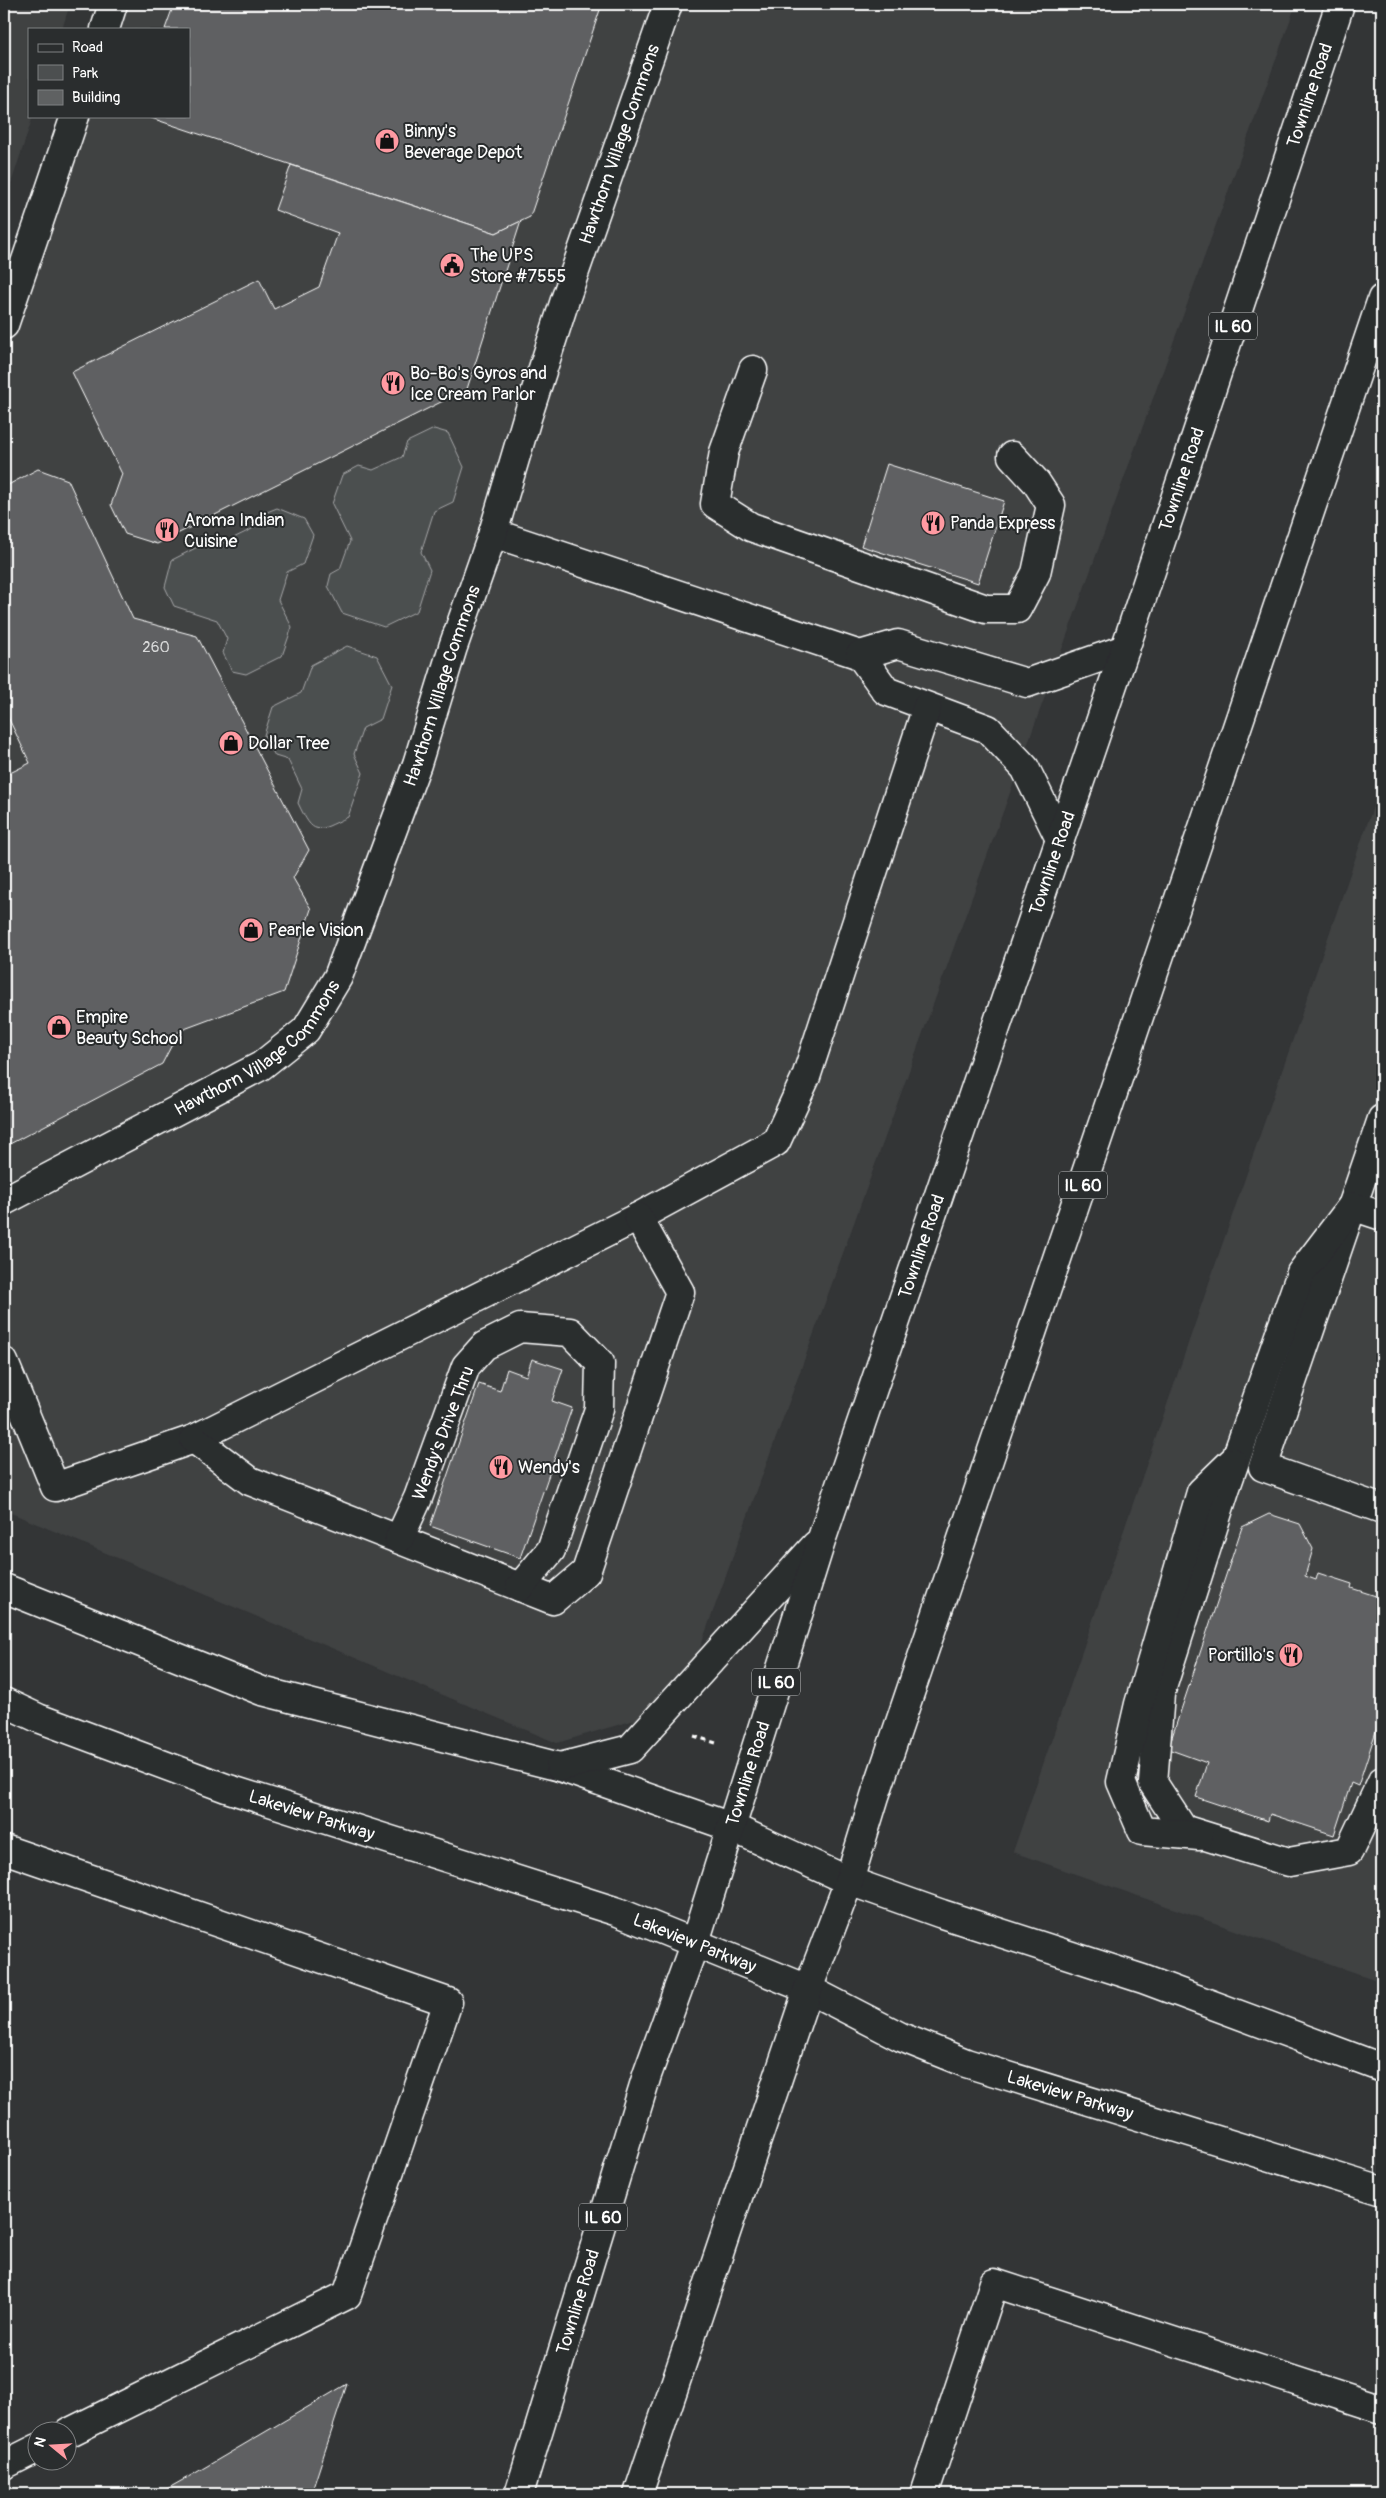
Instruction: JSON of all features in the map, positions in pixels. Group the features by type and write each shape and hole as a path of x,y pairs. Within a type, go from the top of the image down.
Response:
{"main road":[{"path":"105,28 113,4"},
{"name":"Hawthorn Village Commons","path":"4,1201 261,1066 306,1030 338,977 417,764 453,647 493,533 527,418 563,307 668,4"},
{"name":"Townline Road","path":"519,2494 647,2075 695,1942 822,1538 1126,649 1340,4"},
{"path":"4,325 74,118"},
{"name":"IL 60","path":"638,2494 808,1989 849,1881 878,1786 1382,299"},
{"path":"752,370 724,452 715,504 751,527 986,609 1017,609 1036,573 1051,505 1036,482 1012,456"},
{"path":"493,533 860,655 898,644 1027,683 1126,649"},
{"path":"860,655 886,691 988,729 1025,768 1060,839"},
{"path":"4,1362 55,1487 194,1439 638,1217 776,1142 806,1077 927,707"},
{"path":"1382,1119 1263,1467 1382,1509"},
{"path":"1352,1206 1382,1216"},
{"path":"1352,1206 1300,1273 1160,1694 1153,1783 1183,1829 1289,1862 1349,1851 1379,1796"},
{"path":"194,1439 250,1481 553,1600 586,1572 680,1292 638,1217"},
{"name":"Wendy's Drive Thru","path":"399,1539 418,1498 466,1366 484,1346 520,1328 570,1332 600,1363 599,1409 551,1550 520,1587"},
{"path":"560,1767 630,1748 822,1538"},
{"path":"4,1588 262,1691 560,1767 731,1827 849,1881 942,1914 1143,1979 1382,2068"},
{"name":"Lakeview Parkway","path":"4,1702 38,1718 226,1788 618,1912 808,1989 901,2037 966,2063 1382,2191"},
{"path":"4,1849 448,2002 348,2295 78,2428"},
{"path":"924,2494 994,2283 1382,2409"},
{"path":"4,2465 28,2453"}],"shaded area":[{"path":"4,4 70,4 62,28 28,28 28,118 32,118 4,205"},
{"path":"101,4 1296,4 703,1639 681,1706 557,1743 4,1510 4,289 62,118 190,118 190,28 93,28"},
{"path":"1382,781 1382,1982 1013,1852"}],"green space":[{"path":"434,429 448,433 464,467 453,502 434,511 421,552 430,570 417,611 384,627 342,613 328,586 331,574 340,569 350,541 332,504 342,475 359,466 373,470 402,457 407,442"},
{"path":"277,508 304,519 313,535 303,564 287,572 278,600 292,627 282,656 246,674 232,671 223,653 227,639 217,620 174,606 165,587 172,560 213,539 223,543 252,529 257,516"},
{"path":"347,646 377,656 392,685 381,719 363,728 354,754 363,773 348,817 329,826 317,828 308,822 298,803 302,789 288,760 275,756 264,735 273,707 301,693 311,665"}],"building":[{"name":"Binny's Beverage Depot","path":"174,4 602,4 530,217 496,233 151,118 190,118 190,28 165,28"},
{"path":"291,165 496,233 521,221 467,389 157,544 125,534 111,505 122,474 72,372 259,279 274,309 319,287 338,233 275,210"},
{"name":"Panda Express","path":"887,464 1004,501 978,583 861,546"},
{"path":"38,469 68,480 133,619 197,636 309,850 293,878 311,909 284,992 179,1031 162,1064 4,1147 4,776 30,763 4,709 4,498 8,485"},
{"name":"Wendy's","path":"532,1359 563,1369 552,1401 572,1408 520,1558 430,1526 479,1384 500,1391 507,1369 526,1376"},
{"name":"Portillo's","path":"1269,1514 1300,1524 1313,1549 1305,1576 1316,1580 1318,1573 1352,1584 1351,1588 1382,1598 1382,1713 1358,1786 1351,1783 1334,1835 1270,1814 1268,1821 1196,1797 1207,1763 1168,1749 1242,1527"},
{"path":"347,2384 311,2494 158,2494 197,2472"}],"place":[{"name":"Binny's Beverage Depot","path":"387,141"},
{"name":"The UPS Store #7555","path":"452,265"},
{"name":"Bo-Bo's Gyros and Ice Cream Parlor","path":"393,383"},
{"name":"Panda Express","path":"933,523"},
{"name":"Aroma Indian Cuisine","path":"167,530"},
{"name":"Dollar Tree","path":"231,743"},
{"name":"Pearle Vision","path":"251,930"},
{"name":"Empire Beauty School","path":"59,1027"},
{"name":"Wendy's","path":"501,1467"},
{"name":"Portillo's","path":"1291,1655"}]}
